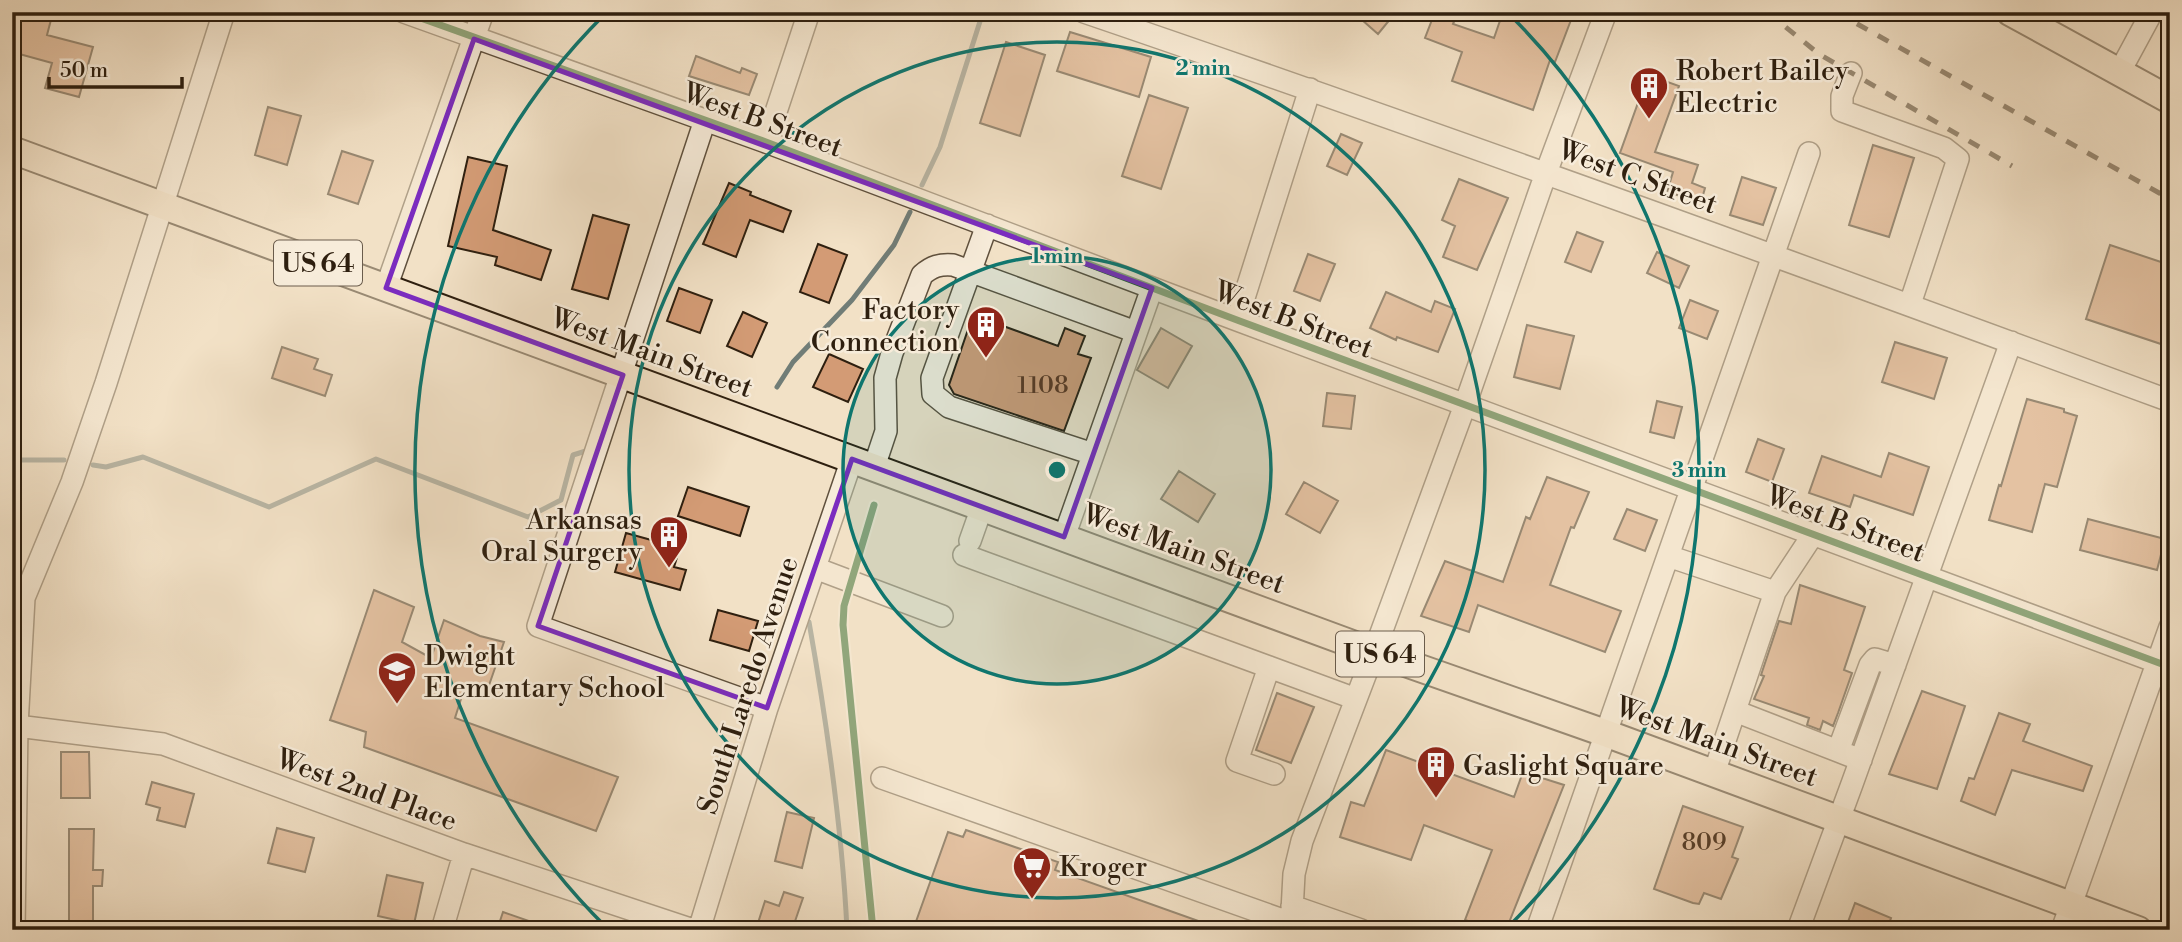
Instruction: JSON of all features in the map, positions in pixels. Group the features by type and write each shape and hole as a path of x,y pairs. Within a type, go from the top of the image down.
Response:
{"main road":[{"path":"2010,12 2170,100"},
{"name":"West Main Street","path":"12,150 1374,652 1605,733 2138,930"}],"street":[{"path":"14,930 18,598 72,482 164,206 224,12"},
{"name":"West B Street","path":"404,12 766,142 2163,664"},
{"path":"386,288 483,12"},
{"path":"766,142 810,12"},
{"name":"West C Street","path":"1084,12 1310,89 1774,254 2170,401"},
{"path":"1291,919 1294,874 1302,841 1465,405 1546,173 1606,12"},
{"path":"2119,73 2152,12"},
{"path":"1851,73 1842,96 1842,111 1944,148 1958,159 1910,304"},
{"path":"1237,320 1310,89"},
{"path":"705,120 538,626 767,708"},
{"path":"1537,930 1809,153"},
{"path":"987,225 932,378 933,394 948,407 1093,454"},
{"name":"South Laredo Avenue","path":"696,930 815,568 863,463 886,430 885,378 922,275 941,264 953,265 1136,332"},
{"path":"1064,537 1152,288"},
{"path":"1798,930 2011,342"},
{"path":"982,507 967,548 1356,699"},
{"path":"1714,773 1775,592 1814,533"},
{"path":"1668,556 1775,592"},
{"path":"815,568 942,616"},
{"path":"2062,930 2163,664 2170,626"},
{"path":"1838,751 1870,665 1875,659 1895,665"},
{"path":"1269,667 1237,761 1274,774"},
{"path":"1735,711 1861,760"},
{"name":"West 2nd Place","path":"17,726 163,744 464,854 696,930"},
{"path":"882,778 1291,919 1361,930"},
{"path":"442,930 464,854"}],"highlighted area":[{"path":"474,39 1152,288 1064,537 852,459 767,708 538,626 623,375 386,288"}],"building":[{"path":"19,12 53,12 47,35 93,47 79,97 45,88 52,63 12,52 12,35"},
{"path":"1353,12 1396,12 1378,34"},
{"path":"1435,12 1458,12 1453,24 1494,38 1503,12 1574,12 1555,62 1550,60 1533,110 1452,81 1462,52 1425,38"},
{"path":"1070,32 1151,57 1139,97 1057,71"},
{"path":"1006,42 1045,55 1020,136 980,123"},
{"path":"696,56 740,73 742,68 757,74 749,95 689,76"},
{"name":"Robert Bailey Electric","path":"1648,75 1679,86 1655,152 1698,165 1692,183 1705,188 1701,202 1667,192 1673,172 1620,153"},
{"path":"1149,95 1188,108 1161,189 1122,176"},
{"path":"268,107 301,116 287,165 255,155"},
{"path":"1341,134 1362,143 1347,175 1327,166"},
{"path":"1873,145 1914,158 1889,237 1849,225"},
{"path":"342,151 373,161 358,204 328,194"},
{"path":"468,157 507,166 493,230 551,250 541,280 495,265 497,257 448,246"},
{"path":"1742,177 1776,188 1763,225 1730,215"},
{"path":"1459,179 1508,198 1477,270 1443,257 1455,226 1442,220"},
{"path":"729,183 751,192 750,195 791,211 783,232 750,220 736,257 703,244"},
{"path":"593,215 629,225 608,299 572,289"},
{"path":"1577,232 1603,242 1591,272 1565,262"},
{"path":"818,244 847,255 829,303 800,292"},
{"path":"2110,245 2170,265 2170,347 2086,319"},
{"path":"1657,252 1689,266 1679,288 1647,273"},
{"path":"1308,254 1335,264 1320,301 1294,291"},
{"path":"679,288 712,300 700,333 667,321"},
{"path":"1386,292 1431,312 1435,301 1455,309 1438,352 1397,337 1396,340 1370,328"},
{"path":"1690,300 1718,311 1707,339 1679,328"},
{"path":"743,312 767,323 752,357 727,346"},
{"path":"973,315 1058,346 1065,328 1085,336 1078,354 1091,358 1064,431 954,394 949,385"},
{"path":"1527,325 1574,336 1560,389 1514,377"},
{"path":"1161,328 1192,346 1168,388 1137,370"},
{"path":"1895,342 1947,358 1934,399 1882,382"},
{"path":"282,347 318,359 314,369 332,375 325,396 272,378"},
{"path":"829,354 863,369 848,402 813,387"},
{"path":"1327,393 1355,396 1351,429 1323,426"},
{"path":"2027,399 2064,409 2064,412 2077,416 2057,487 2045,484 2032,532 1989,520"},
{"path":"1657,401 1682,407 1674,438 1650,432"},
{"path":"1758,439 1784,449 1772,482 1746,472"},
{"path":"1889,453 1929,467 1913,515 1854,495 1850,507 1809,493 1822,456 1881,477"},
{"path":"1179,471 1215,494 1198,522 1161,499"},
{"path":"1547,477 1589,492 1574,528 1571,527 1550,585 1621,611 1605,652 1478,605 1469,632 1421,616 1445,561 1503,582 1526,517 1530,519"},
{"path":"1304,482 1338,501 1320,533 1286,514"},
{"path":"688,487 749,507 740,536 678,516"},
{"path":"1627,509 1657,520 1645,551 1614,539"},
{"path":"2088,519 2165,539 2157,570 2080,550"},
{"path":"626,533 680,548 674,567 686,570 680,590 615,572"},
{"path":"1800,585 1865,607 1844,670 1852,673 1838,713 1833,726 1823,721 1820,730 1807,725 1809,718 1754,699 1764,676 1761,675 1779,621 1791,624"},
{"name":"Dwight Elementary School","path":"374,590 414,607 402,642 431,658 444,620 480,636 504,642 487,691 466,683 455,718 618,777 596,831 364,747 366,732 330,720"},
{"path":"718,610 758,621 749,651 710,640"},
{"path":"1922,691 1965,706 1937,789 1889,774"},
{"path":"1277,693 1314,707 1291,763 1256,750"},
{"path":"1999,713 2030,724 2023,741 2092,766 2083,791 2012,770 1995,815 1961,801 1969,778 1974,779"},
{"path":"1386,750 1514,797 1523,772 1564,785 1506,930 1494,930 1465,920 1492,850 1424,825 1411,860 1340,837 1351,802 1364,806"},
{"path":"61,752 89,752 90,798 61,798"},
{"path":"152,782 194,794 185,827 157,820 160,808 146,804"},
{"path":"1683,806 1743,827 1732,857 1738,859 1721,899 1704,893 1699,904 1654,889"},
{"path":"787,812 814,818 802,868 775,861"},
{"path":"277,828 314,838 305,872 268,863"},
{"path":"69,829 94,829 93,870 103,870 102,886 93,886 93,930 69,930"},
{"name":"Kroger","path":"966,830 1058,862 1055,870 1218,930 913,930 948,832 963,837"},
{"path":"387,875 423,883 414,924 378,916"},
{"path":"784,892 803,898 792,930 769,930 757,926 765,901 779,906"},
{"path":"1855,903 1891,918 1887,930 1845,930"},
{"path":"503,912 546,927 546,930 497,930"}],"waterway":[{"path":"922,185 940,147 983,12"},
{"path":"777,387 793,362 852,300 894,245 910,212"},
{"path":"93,465 106,467 143,457 269,507 376,459 528,517 561,500 573,455 589,450"},
{"path":"12,460 64,460"},
{"path":"809,622 833,775 847,930"}],"railway":[{"path":"1767,12 1819,54 2012,166"},
{"path":"1836,12 2170,199"}],"cycle path":[{"path":"404,12 766,142 2170,667"},
{"path":"873,930 843,625 844,606 874,505"}],"place":[{"name":"Robert Bailey Electric","path":"1649,120"},
{"name":"Factory Connection","path":"986,359"},
{"name":"Arkansas Oral Surgery","path":"669,569"},
{"name":"Dwight Elementary School","path":"397,705"},
{"name":"Gaslight Square","path":"1436,799"},
{"name":"Kroger","path":"1032,900"}]}
